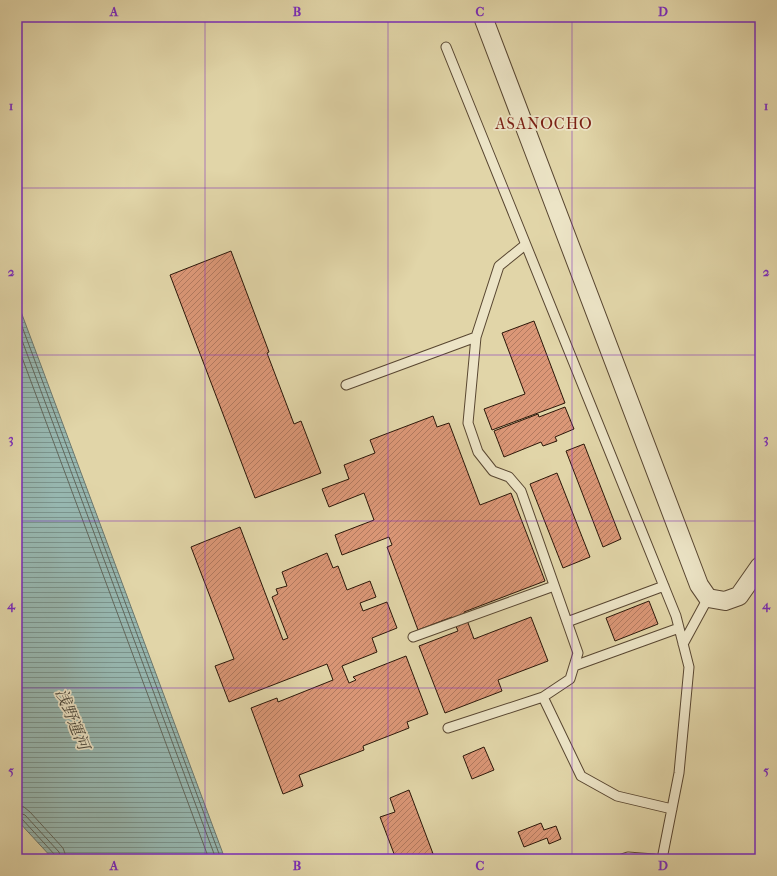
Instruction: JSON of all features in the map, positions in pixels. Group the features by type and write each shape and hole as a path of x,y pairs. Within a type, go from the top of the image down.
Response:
{"street":[{"path":"483,17 700,585 708,598 725,601 739,596 760,566"}],"lane":[{"path":"446,47 664,586 679,628 689,667 679,773 662,859"},
{"path":"448,728 543,697 570,679 578,653 521,491 509,477 493,471 478,452 468,423 476,337 499,266 525,245"},
{"path":"346,385 476,337"},
{"path":"413,637 554,586"},
{"path":"567,622 664,586"},
{"path":"683,644 708,598"},
{"path":"574,666 679,628"},
{"path":"543,697 581,776 617,796 672,809"},
{"path":"622,859 628,857 654,859"}],"water":[{"name":"浅野運河","path":"17,301 225,859 53,859 17,820"}],"building":[{"path":"231,251 294,424 301,421 321,473 255,498 170,275"},
{"path":"534,321 565,403 492,430 484,409 525,394 502,333"},
{"path":"565,407 574,429 555,437 557,441 543,446 541,442 504,457 494,431 538,414 539,417"},
{"path":"433,416 437,427 449,423 480,505 511,493 545,581 464,612 474,639 531,617 548,661 498,680 502,691 445,713 419,646 458,631 452,617 418,630 387,547 392,545 389,537 342,555 335,535 374,520 364,493 329,507 322,489 349,479 344,465 375,453 370,440"},
{"path":"584,444 621,539 603,547 566,451"},
{"path":"557,473 590,557 563,568 530,484"},
{"path":"240,527 283,640 288,638 272,597 278,594 276,589 287,586 282,572 327,553 333,568 338,566 347,590 370,581 376,597 360,603 363,611 387,602 397,628 372,638 377,652 342,666 349,683 356,680 353,677 406,656 428,714 407,722 409,728 363,746 364,750 299,775 303,786 283,794 251,708 277,698 278,702 333,680 327,664 229,702 215,666 234,659 191,547"},
{"path":"649,601 658,624 615,641 606,618"},
{"path":"484,747 494,770 472,779 463,756"},
{"path":"409,790 435,859 396,859 380,817 395,812 390,798"},
{"path":"541,823 544,830 556,826 561,839 549,844 547,838 524,847 518,832"}],"district":[{"name":"ASANOCHO","path":"544,123"}]}
